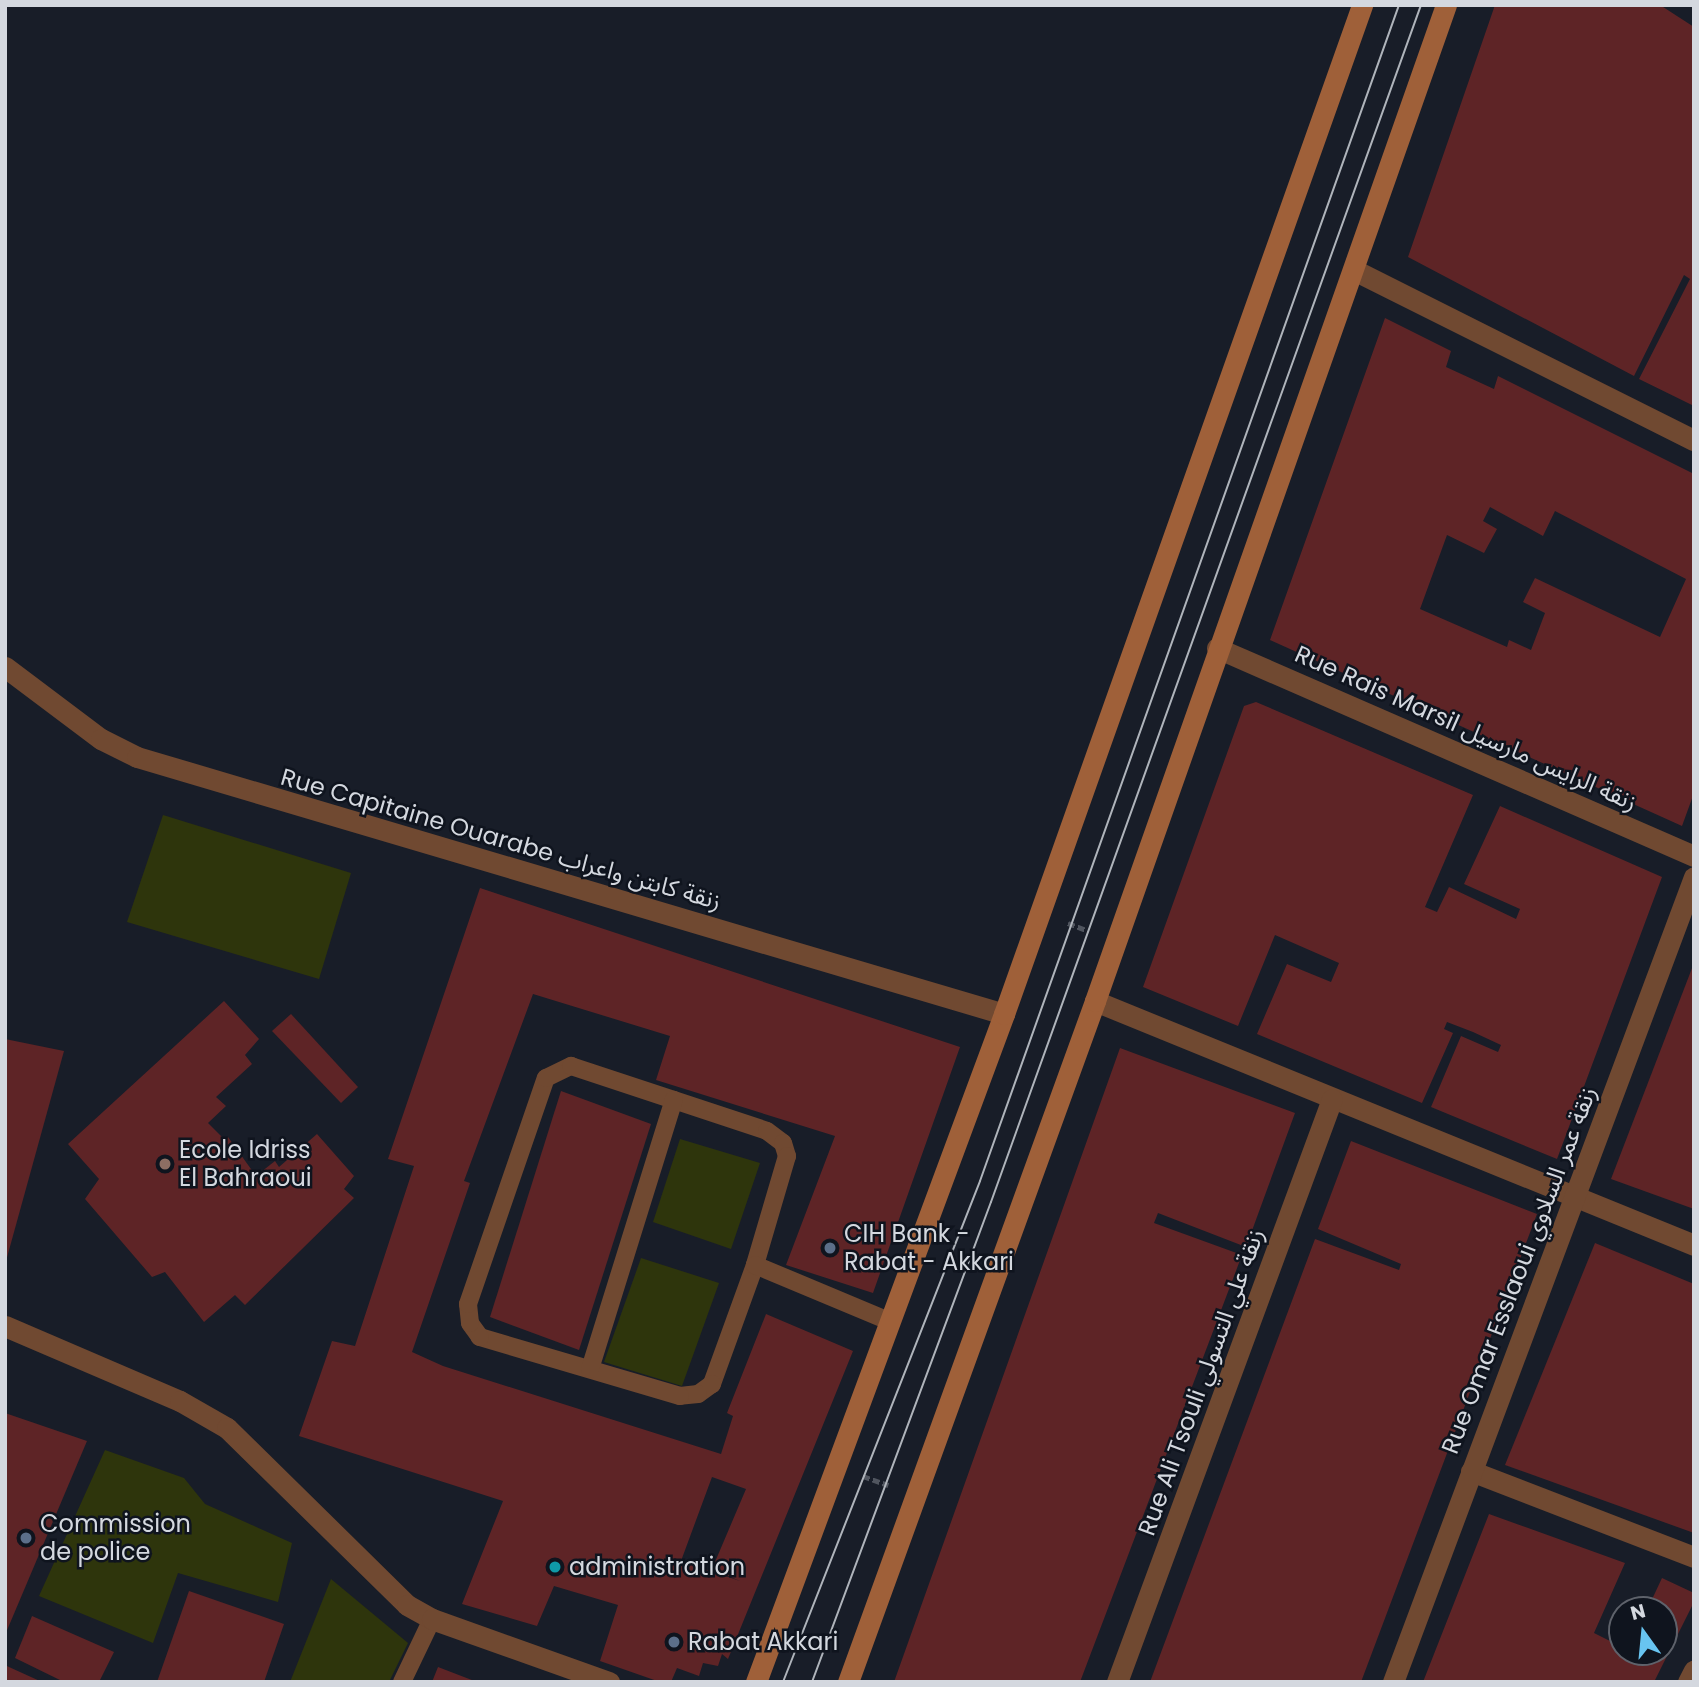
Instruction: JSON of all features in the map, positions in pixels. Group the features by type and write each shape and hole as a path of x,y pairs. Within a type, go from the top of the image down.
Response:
{"main road":[{"path":"756,1682 1004,1014 1362,5"},
{"path":"848,1682 1096,1001 1217,648 1356,271 1446,5"}],"street":[{"path":"1356,271 1694,440"},
{"name":"Rue Rais Marsil زنقة الرايس مارسيل","path":"1217,648 1694,856"},
{"name":"Rue Capitaine Ouarabe زنقة كابتن واعراب","path":"5,667 101,739 137,757 1004,1014"},
{"name":"Rue Omar Esslaoui زنقة عمر السلاوي","path":"1393,1682 1576,1199 1694,877"},
{"path":"1096,1001 1694,1245"},
{"name":"Rue Ali Tsouli زنقة علي التسولي","path":"1117,1682 1332,1099"},
{"path":"5,1326 180,1401 227,1428 407,1605 432,1619 609,1682"},
{"path":"1471,1471 1694,1557"},
{"path":"1688,1682 1694,1670"}],"lane":[{"path":"571,1066 767,1131 783,1143 787,1156 755,1265 712,1384 698,1394 680,1396 480,1337 470,1323 468,1304 546,1078 571,1066"},
{"path":"590,1369 674,1100"},
{"path":"755,1265 891,1322"},
{"path":"402,1682 432,1619"}],"path":[{"path":"1040,914 1117,940"},
{"path":"836,1467 916,1495"}],"green space":[{"path":"163,815 351,873 319,979 127,922"},
{"path":"680,1139 760,1163 731,1249 653,1222"},
{"path":"641,1258 719,1283 682,1386 604,1362"},
{"path":"105,1450 184,1478 205,1504 292,1543 278,1602 178,1573 153,1643 39,1596"},
{"path":"331,1579 408,1643 389,1682 290,1682"}],"building":[{"path":"1495,5 1660,5 1694,27 1694,406 1639,379 1690,279 1684,275 1634,376 1408,257"},
{"path":"1385,318 1451,351 1446,367 1494,389 1498,376 1694,474 1694,793 1682,826 1270,640","holes":["1490,507 1543,536 1555,511 1686,579 1660,637 1535,578 1523,602 1545,613 1531,650 1509,640 1507,647 1420,609 1447,535 1484,553 1497,529 1483,521"]},
{"path":"1256,702 1473,795 1425,907 1437,912 1449,887 1516,919 1520,909 1464,884 1500,806 1662,877 1557,1159 1431,1107 1461,1036 1498,1052 1501,1045 1473,1032 1447,1022 1444,1029 1453,1033 1422,1103 1257,1034 1287,964 1331,982 1339,963 1275,935 1238,1026 1143,987 1244,706"},
{"path":"480,888 960,1047 873,1293 786,1265 835,1136 656,1080 670,1036 533,994 464,1181 470,1183 412,1352 443,1366 721,1454 733,1416 727,1413 766,1314 853,1351 728,1659 722,1654 718,1666 703,1663 699,1676 677,1668 671,1682 660,1682 600,1661 618,1605 554,1586 537,1626 462,1604 503,1501 299,1436 332,1341 355,1346 414,1166 388,1159","holes":["712,1477 746,1489 712,1569 740,1581 681,1561"]},
{"path":"1694,963 1694,1209 1611,1179"},
{"name":"Ecole Idriss El Bahraoui","path":"224,1001 259,1039 245,1055 252,1064 216,1097 226,1106 208,1123 225,1140 228,1137 256,1176 275,1161 279,1167 317,1134 354,1176 344,1189 354,1198 245,1305 235,1295 204,1322 165,1272 152,1277 85,1199 99,1179 68,1144"},
{"name":"Ecole Idriss El Bahraoui","path":"291,1014 358,1087 341,1103 272,1031"},
{"path":"5,1039 64,1051 6,1261 5,1261"},
{"path":"1120,1048 1295,1113 1246,1247 1158,1213 1154,1223 1242,1255 1080,1682 894,1682"},
{"path":"561,1091 651,1124 579,1350 490,1317"},
{"path":"1351,1141 1537,1214 1361,1682 1150,1682 1315,1239 1399,1270 1401,1264 1318,1229"},
{"path":"1595,1243 1694,1284 1694,1533 1505,1465"},
{"name":"Commission de police","path":"5,1413 87,1441 5,1635"},
{"path":"1489,1514 1625,1563 1610,1596 1608,1596 1594,1633 1608,1640 1608,1666 1662,1666 1654,1682 1423,1682"},
{"path":"1662,1578 1694,1593 1694,1602 1678,1634 1678,1596 1654,1596"},
{"name":"Commission de police","path":"189,1591 284,1624 264,1682 157,1682"},
{"name":"Commission de police","path":"32,1616 114,1652 99,1682 64,1682 15,1658"},
{"path":"5,1665 9,1667 42,1682 5,1682"},
{"path":"438,1667 477,1682 432,1682"}],"tram line":[{"path":"783,1682 980,1181 1399,5"},
{"path":"812,1682 991,1202 1421,5"}],"place":[{"name":"Ecole Idriss El Bahraoui","path":"165,1164"},
{"name":"CIH Bank - Rabat - Akkari","path":"830,1248"},
{"name":"Commission de police","path":"26,1538"},
{"name":"administration","path":"555,1567"},
{"name":"Rabat Akkari","path":"674,1642"}]}
